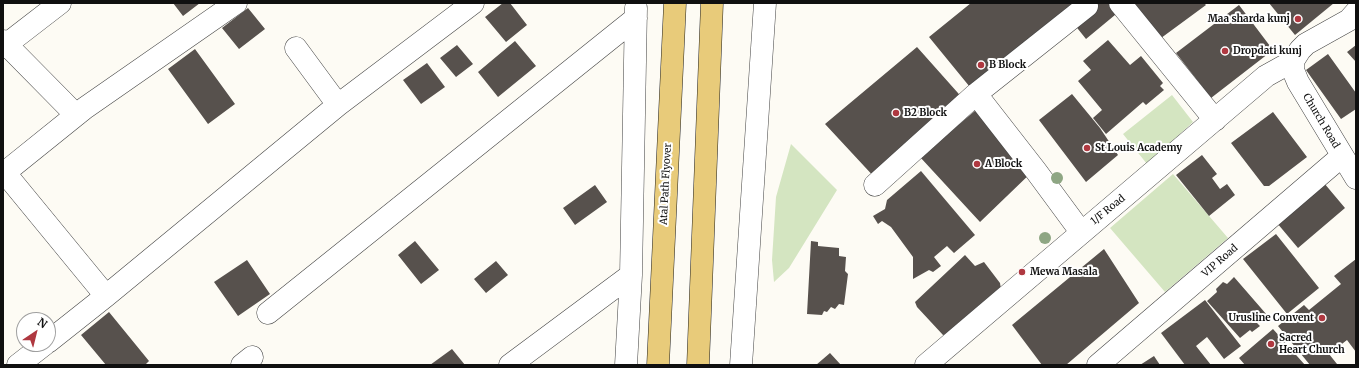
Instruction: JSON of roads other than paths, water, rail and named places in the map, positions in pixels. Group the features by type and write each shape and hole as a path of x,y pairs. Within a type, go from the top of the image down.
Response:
{"main road":[{"name":"Atal Path Flyover","path":"658,365 675,3"},
{"path":"698,365 712,3"}],"street":[{"path":"60,3 4,44 76,115"},
{"path":"106,296 4,174 76,115 236,3"},
{"path":"56,336 338,104 473,3"},
{"path":"741,365 764,3"},
{"path":"1120,3 1215,120"},
{"path":"875,185 976,94 1087,6"},
{"path":"626,365 631,276 636,10"},
{"path":"268,313 636,10"},
{"path":"1293,61 1306,44 1349,20 1356,12"},
{"path":"296,48 338,104"},
{"name":"1/F Road","path":"926,365 1266,76 1293,61"},
{"name":"Church Road","path":"1293,61 1293,70 1298,82 1356,178"},
{"path":"976,94 1036,170 1081,232"},
{"name":"VIP Road","path":"1098,365 1342,156"},
{"path":"510,365 631,276"},
{"path":"18,365 35,352"}],"place":[{"name":"Maa sharda kunj","path":"1298,19"},
{"name":"Dropdati kunj","path":"1225,51"},
{"name":"B Block","path":"981,65"},
{"name":"B2 Block","path":"896,113"},
{"name":"St Louis Academy","path":"1087,148"},
{"name":"A Block","path":"977,164"},
{"name":"Mewa Masala","path":"1022,272"},
{"name":"Urusline Convent","path":"1322,318"},
{"name":"Sacred Heart Church","path":"1271,344"}]}
